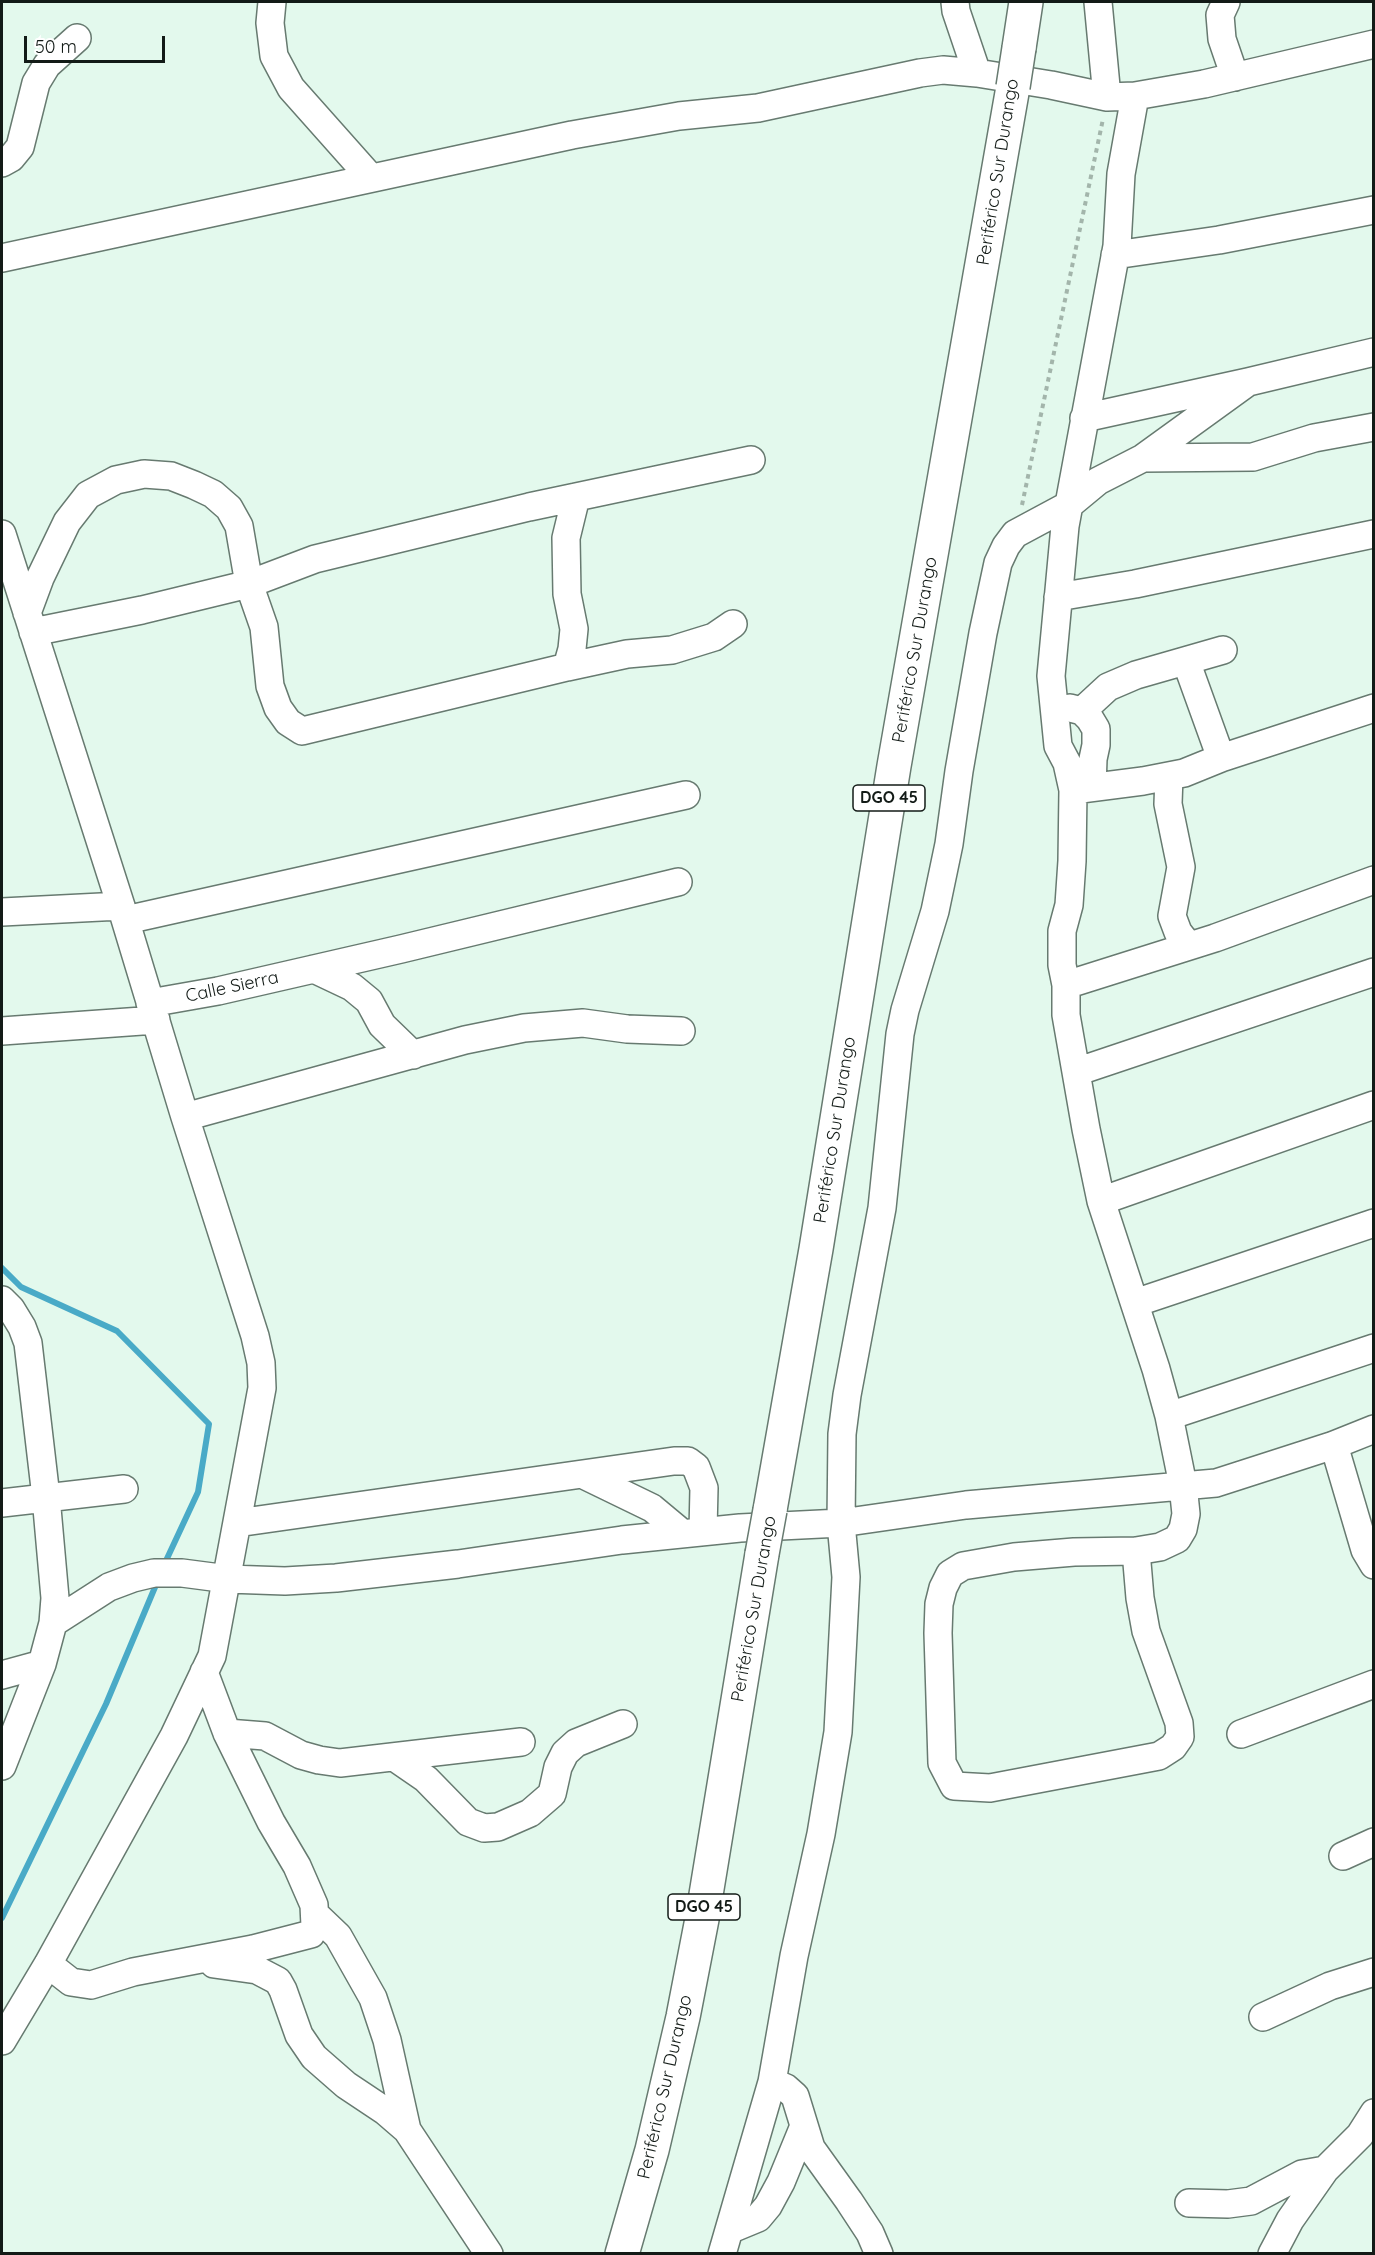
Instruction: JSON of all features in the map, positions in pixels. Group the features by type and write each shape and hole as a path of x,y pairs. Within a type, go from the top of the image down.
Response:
{"highway":[{"name":"Periférico Sur Durango","path":"622,2253 652,2150 683,2017 706,1897 762,1554 814,1260 883,831 1026,2"}],"street":[{"path":"272,2 270,23 274,56 291,88 371,178"},
{"path":"955,2 977,73"},
{"path":"1098,2 1107,98"},
{"path":"1226,2 1220,15 1222,39 1235,76"},
{"path":"2,163 20,147 25,135 36,82 47,65 77,38"},
{"path":"2,258 572,135 679,116 758,108 920,73 943,70 977,73 1051,85 1107,98 1135,96 1235,76 1374,44"},
{"path":"1082,788 1058,746 1051,676 1068,505 1115,255 1121,174 1135,96"},
{"path":"1115,255 1220,240 1374,210"},
{"path":"1084,418 1374,352"},
{"path":"726,2242 772,2082 794,1956 821,1834 838,1732 846,1577 841,1523 842,1434 851,1366 882,1208 900,1034 935,911 949,844 959,771 998,563 1015,534 1068,505 1098,481 1143,458 1248,382"},
{"path":"1143,458 1253,457 1314,438 1374,427"},
{"path":"30,623 142,610 249,584 315,559 576,497 751,460"},
{"path":"30,623 48,560 67,522 88,495 116,480 144,474 171,476 194,485 213,494 229,508 239,526 249,584 264,627 270,686 278,708 288,722 302,731 567,667 627,654 672,650 714,637 733,624"},
{"path":"567,667 572,650 574,629 567,594 566,537 576,497"},
{"path":"2,534 249,1318 261,1363 262,1388 212,1656 174,1736 48,1964 2,2041"},
{"path":"1058,597 1135,584 1374,534"},
{"path":"1082,711 1108,687 1136,675 1223,650"},
{"path":"1186,661 1221,758"},
{"path":"1054,710 1070,708 1082,711 1096,729 1093,759 1082,788 1072,861 1069,905 1062,931 1066,1015 1101,1201 1169,1416 1183,1485 1186,1514 1183,1529 1177,1539 1160,1547 1136,1551 1074,1552 1014,1557 963,1566 950,1574 939,1604 938,1633 942,1763 954,1786 990,1788 1159,1756 1173,1748 1180,1737 1179,1724 1146,1631 1140,1598 1136,1551"},
{"path":"1082,788 1184,772 1374,708"},
{"path":"1169,776 1168,804 1181,867 1172,916 1178,932 1189,946"},
{"path":"2,912 123,913 686,795"},
{"path":"1066,985 1189,946 1374,880"},
{"name":"Calle Sierra","path":"2,1031 153,1012 218,991 678,882"},
{"path":"314,969 352,987 369,1001 382,1025 412,1056"},
{"path":"1076,1072 1374,972"},
{"path":"185,1117 465,1040 524,1028 583,1023 627,1029 681,1031"},
{"path":"1101,1201 1374,1105"},
{"path":"1135,1304 1374,1223"},
{"path":"2,1300 17,1318 28,1343 55,1598 53,1623 42,1664 2,1766"},
{"path":"1169,1416 1374,1348"},
{"path":"53,1623 109,1587 154,1573 285,1581 336,1578 693,1532 841,1523 966,1505 1078,1497 1216,1483 1334,1445 1374,1429"},
{"path":"1334,1445 1365,1550 1374,1565"},
{"path":"237,1523 674,1461 688,1461 696,1467 704,1488 693,1532"},
{"path":"584,1475 652,1508 693,1532"},
{"path":"2,1503 124,1489"},
{"path":"2,1675 42,1664"},
{"path":"48,1964 71,1982 91,1985 133,1972 252,1949 311,1934 315,1926 314,1905 297,1866 227,1733 204,1672"},
{"path":"1241,1734 1374,1684"},
{"path":"394,1757 426,1779 468,1822 484,1828 498,1827 530,1813 552,1794 558,1767 565,1753 576,1743 623,1724"},
{"path":"227,1733 264,1737 301,1755 340,1763 521,1742"},
{"path":"1343,1856 1374,1842"},
{"path":"316,1915 338,1936 373,1998 387,2040 405,2110 407,2130"},
{"path":"189,1960 257,1970 278,1980 284,1990 299,2035 314,2056 346,2085 385,2111 407,2130 489,2253"},
{"path":"1263,2017 1330,1986 1374,1972"},
{"path":"772,2082 786,2088 795,2096 811,2148 849,2201 879,2253"},
{"path":"1272,2253 1290,2220 1325,2170 1360,2135 1374,2113"},
{"path":"726,2242 758,2218 768,2206 781,2182 804,2126"},
{"path":"1189,2202 1228,2204 1251,2201 1302,2174 1325,2170"}],"path":[{"path":"1015,534 1107,98"}],"waterway":[{"path":"2,1268 21,1287 117,1331 209,1424 198,1492 164,1565"},
{"path":"2,1918 106,1704 158,1580"}]}
